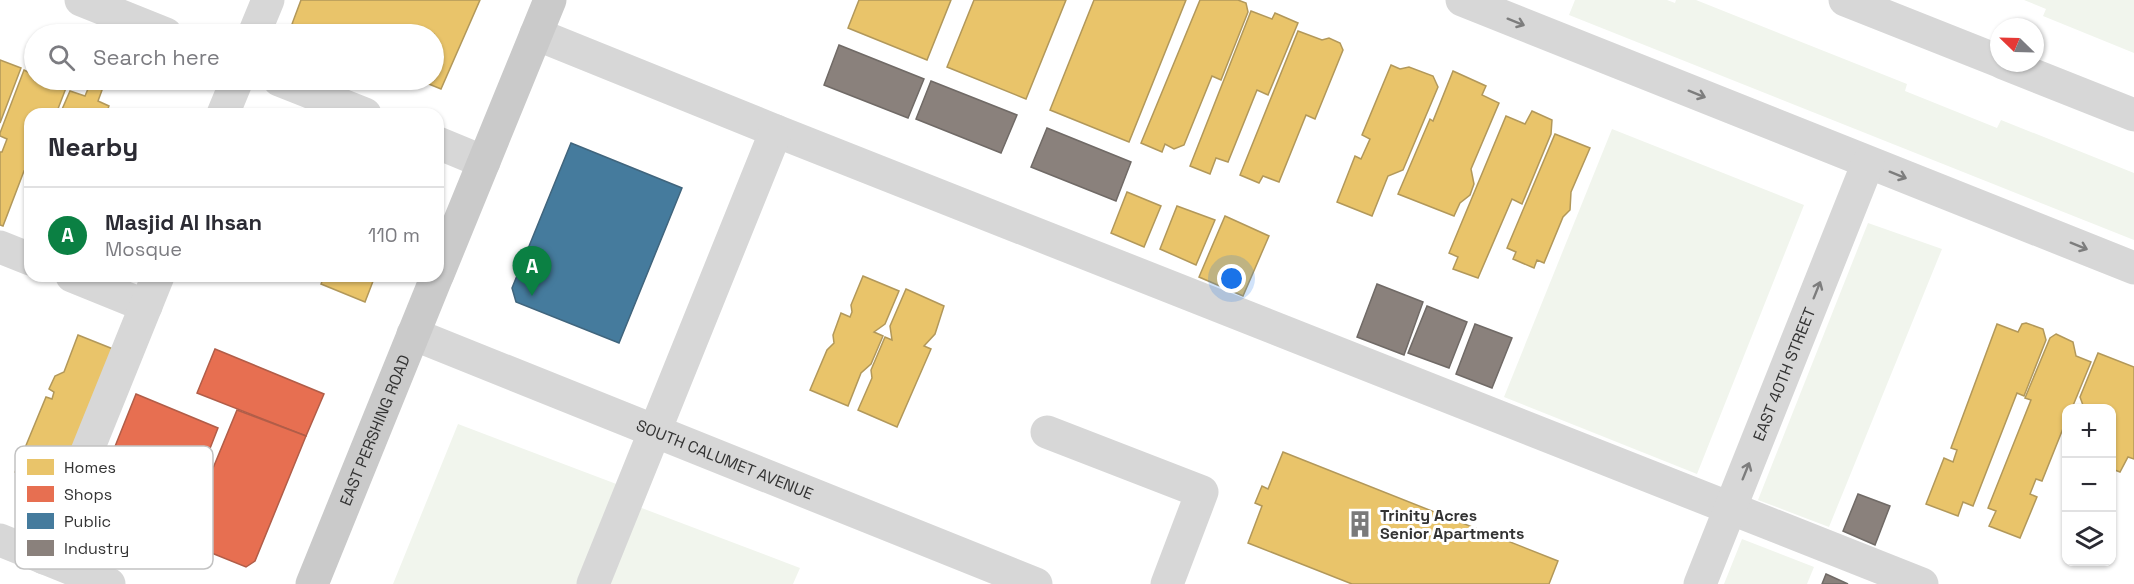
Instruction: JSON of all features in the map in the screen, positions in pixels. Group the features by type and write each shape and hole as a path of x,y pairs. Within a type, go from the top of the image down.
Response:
{"main road":[{"name":"EAST PERSHING ROAD","path":"444,260 550,0"},
{"name":"EAST PERSHING ROAD","path":"312,584 435,282"}],"street":[{"path":"81,0 141,24"},
{"path":"258,24 268,0"},
{"path":"1462,0 2134,268"},
{"path":"1845,0 1990,57"},
{"path":"536,33 1922,584"},
{"path":"2026,72 2134,115"},
{"path":"225,108 233,90"},
{"path":"304,90 350,108"},
{"path":"593,584 776,130"},
{"path":"444,145 484,162"},
{"name":"EAST 40TH STREET","path":"1700,584 1868,163"},
{"path":"0,247 24,257"},
{"path":"87,282 146,306"},
{"path":"89,446 156,282"},
{"name":"SOUTH CALUMET AVENUE","path":"413,334 1036,584"},
{"path":"1047,432 1202,492 1167,584"},
{"path":"0,540 15,546"},
{"path":"71,569 108,584"}],"shaded area":[{"path":"1575,0 1667,0 1675,3 1676,0 1696,0 1907,84 1905,91 1997,128 2001,120 2134,173 2134,240 1569,15"},
{"path":"2024,0 2134,0 2134,53 2043,16 2046,9"},
{"path":"1612,129 1804,205 1697,474 1504,397"},
{"path":"1868,223 1942,249 1829,527 1758,500"},
{"path":"458,424 619,485 578,584 393,584"},
{"path":"639,507 800,568 793,584 608,584"},
{"path":"1742,539 1814,567 1807,584 1724,584"}],"building: Homes":[{"path":"301,0 480,0 444,82 444,24 292,24"},
{"path":"859,0 951,0 927,60 848,28"},
{"path":"974,0 1066,0 1026,99 947,67"},
{"path":"1094,0 1186,0 1129,142 1050,110"},
{"path":"1200,0 1238,0 1246,3 1248,12 1221,80 1212,76 1184,145 1174,149 1165,144 1162,152 1141,143"},
{"path":"1251,11 1272,19 1275,13 1298,23 1268,95 1257,90 1228,162 1216,158 1210,174 1190,166"},
{"path":"1298,31 1322,40 1329,38 1340,43 1343,50 1315,119 1306,115 1279,182 1263,176 1259,183 1240,175"},
{"path":"0,60 21,68 0,123"},
{"path":"1391,65 1400,69 1409,67 1433,76 1438,87 1403,170 1388,176 1372,216 1337,202 1355,156 1361,159 1370,139 1362,135"},
{"path":"24,70 24,90 65,90 58,108 24,108 24,171 3,226 0,225 0,152 7,139 0,136"},
{"path":"1453,71 1486,86 1482,95 1499,103 1471,169 1474,184 1470,195 1460,203 1454,216 1398,194 1430,119 1433,121"},
{"path":"88,90 102,90 98,101 109,106 108,108 63,108 70,91 85,96"},
{"path":"1532,111 1552,120 1551,134 1522,204 1512,199 1478,278 1453,269 1458,257 1449,253 1506,116 1525,124"},
{"path":"1555,134 1590,148 1571,192 1570,210 1563,217 1544,263 1537,260 1534,268 1513,259 1516,252 1507,248"},
{"path":"1127,192 1161,206 1144,247 1111,233"},
{"path":"1177,206 1215,220 1196,265 1160,249"},
{"path":"1225,216 1269,236 1243,296 1199,277"},
{"path":"863,276 899,291 885,324 874,332 883,336 871,364 861,373 848,406 810,390 827,350 834,343 833,335 841,313 850,317 851,305"},
{"path":"322,282 373,282 365,302 321,284"},
{"path":"906,289 944,306 935,334 924,346 931,349 897,427 858,410 872,378 871,370 885,337 892,340 890,326"},
{"path":"2026,323 2043,329 2046,340 2024,396 2017,393 1973,506 1963,502 1958,516 1926,504 1944,458 1953,462 1957,450 1951,448 1997,324 2018,332 2022,324"},
{"path":"2056,334 2073,342 2076,356 2091,362 2074,404 2062,404 2062,431 2042,481 2036,479 2030,494 2037,497 2020,538 1989,526 1996,511 1988,508 2031,400 2025,398 2050,338"},
{"path":"78,335 113,349 75,446 26,446 46,397 52,399 54,392 49,389 55,376 64,372"},
{"path":"2098,353 2134,367 2134,459 2128,457 2120,472 2116,470 2116,404 2083,404 2080,397"},
{"name":"Trinity Acres Senior Apartments","path":"1283,452 1558,561 1549,584 1352,584 1248,543 1262,506 1255,503 1262,486 1268,489"}],"building: Shops":[{"path":"215,349 324,394 306,436 197,393"},
{"path":"136,394 218,428 211,446 115,446"},
{"path":"237,410 306,436 255,561 246,567 213,554 213,468"}],"building: Public":[{"path":"571,143 682,188 619,343 516,302 512,288"}],"building: Industry":[{"path":"839,45 924,79 908,118 824,85"},
{"path":"931,81 1017,115 1001,153 916,119"},
{"path":"1047,128 1131,162 1116,201 1031,167"},
{"path":"1377,284 1423,302 1404,355 1357,337"},
{"path":"1427,306 1467,322 1449,368 1408,353"},
{"path":"1475,324 1512,338 1492,388 1456,374"},
{"path":"1858,494 1890,506 1875,545 1843,531"},
{"path":"1826,574 1848,584 1822,584"}],"place":[{"name":"Masjid Al Ihsan","path":"532,296"},
{"name":"Trinity Acres Senior Apartments","path":"1360,524"}]}
